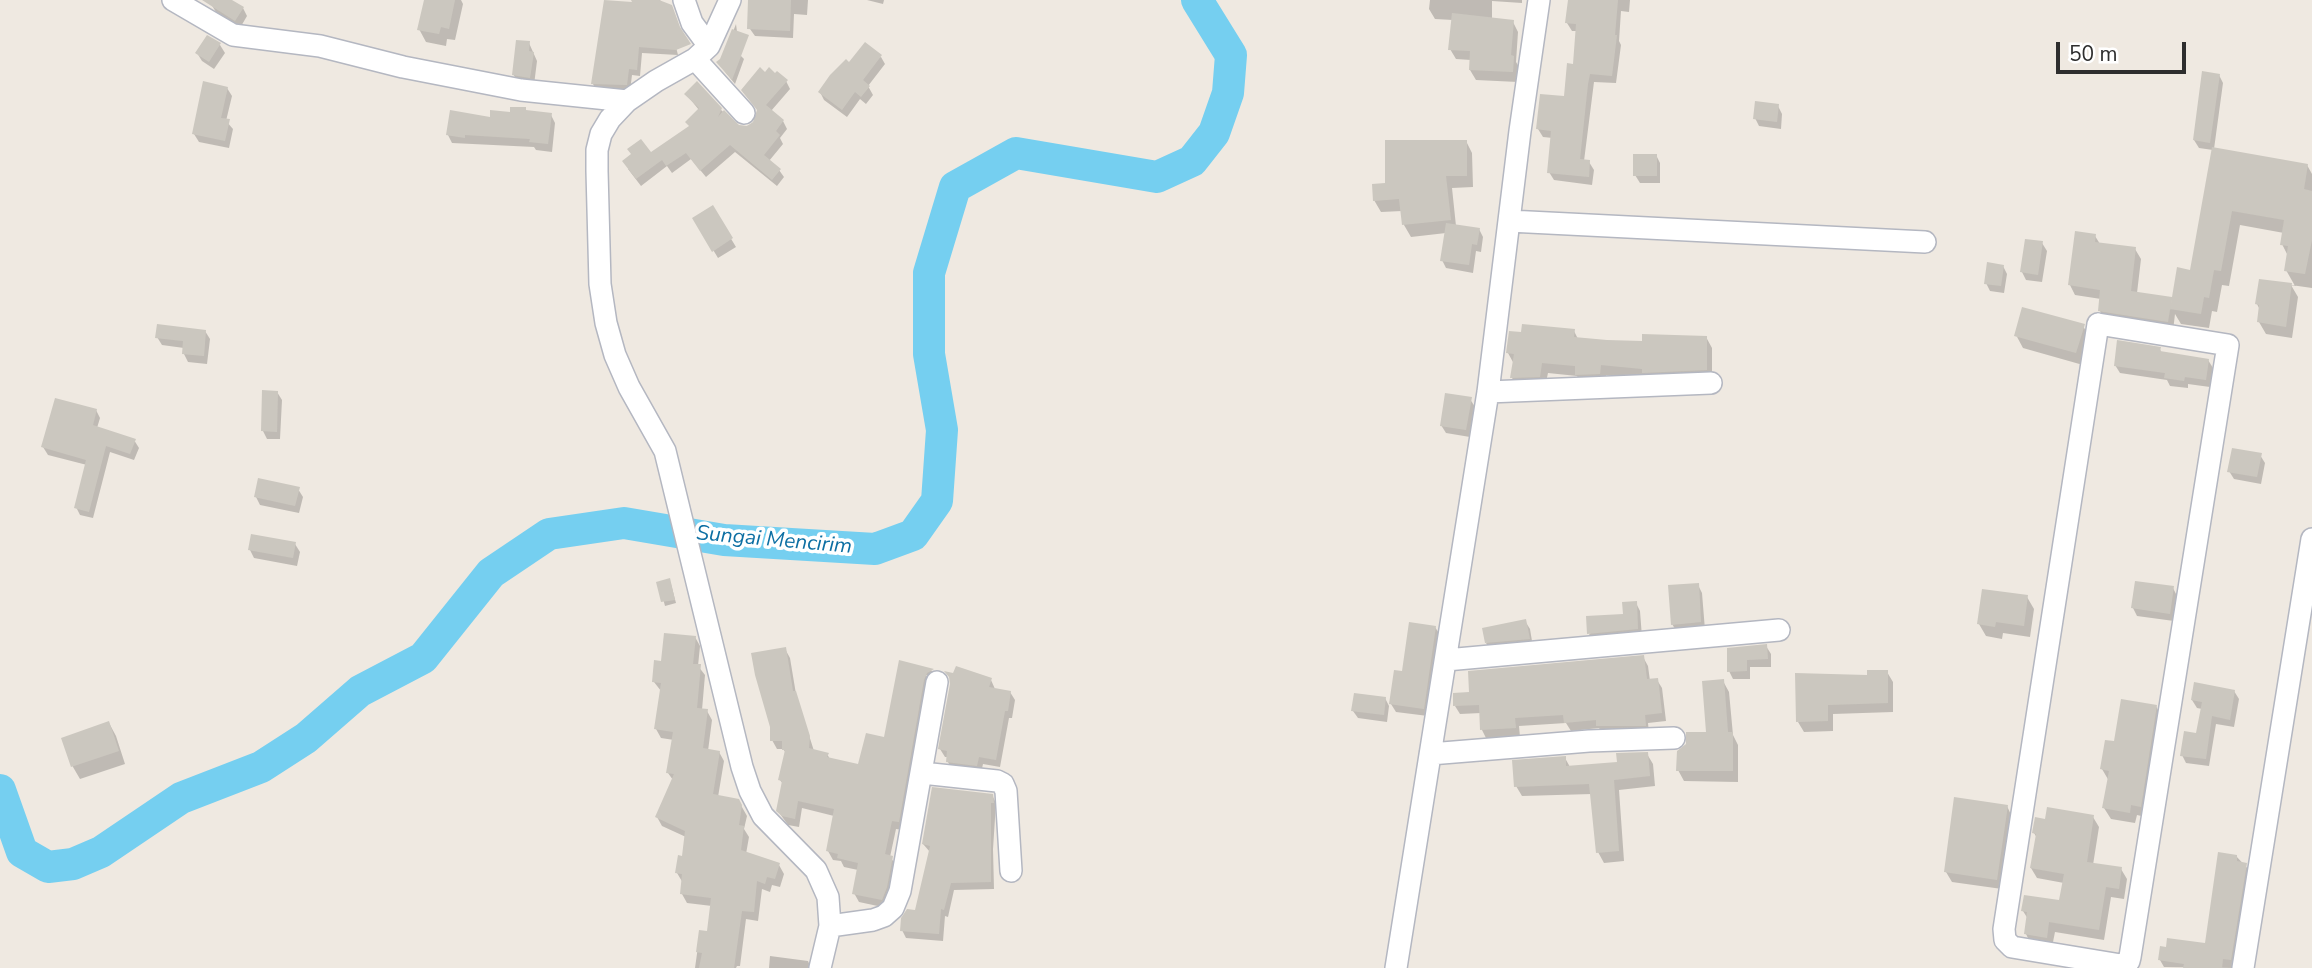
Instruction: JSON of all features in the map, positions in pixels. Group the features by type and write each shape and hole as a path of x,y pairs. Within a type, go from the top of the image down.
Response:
{"street":[{"path":"173,0 233,35 320,46 403,67 521,90 627,101"},
{"path":"684,0 702,53 744,113"},
{"path":"730,0 702,53 627,101 610,119 601,134 597,150 600,284 606,323 615,355 629,387 665,452 696,587 750,791 763,816 816,870 828,897 830,926 820,968"},
{"path":"1396,968 1488,392 1539,0"},
{"path":"1509,221 1925,242"},
{"path":"2098,324 2228,345 2129,961 2120,965 2079,963 2012,947 2005,940 2004,929 2098,324"},
{"path":"1488,392 1711,383"},
{"path":"2243,968 2312,539"},
{"path":"1446,660 1779,630"},
{"path":"830,926 873,920 884,916 893,908 900,891 937,682"},
{"path":"1430,754 1589,741 1674,738"},
{"path":"922,773 997,781 1003,785 1006,791 1011,871"}],"building":[{"path":"202,0 232,0 244,7 235,21"},
{"path":"424,0 455,0 449,29 441,27 439,34 417,30"},
{"path":"604,0 659,0 672,5 680,27 691,44 676,50 639,47 637,70 629,69 627,85 591,84"},
{"path":"748,0 791,0 790,31 747,29"},
{"path":"1568,0 1618,0 1612,76 1590,74 1588,84 1580,159 1590,160 1589,177 1547,173 1551,131 1536,129 1540,94 1564,96 1567,63 1573,64 1576,24 1565,23"},
{"path":"1452,13 1514,20 1511,55 1514,56 1513,72 1469,70 1470,51 1448,50"},
{"path":"732,29 749,35 732,80 716,62 720,59"},
{"path":"207,35 221,43 209,62 195,53"},
{"path":"516,40 530,41 529,51 534,52 530,78 512,75"},
{"path":"865,42 882,55 863,80 870,86 861,97 855,92 842,110 818,92 830,75 846,59 849,62"},
{"path":"760,67 765,72 769,67 788,80 766,105 784,120 776,131 780,135 764,155 781,169 772,180 730,145 700,171 686,153 666,166 662,160 636,179 622,161 631,154 627,149 641,139 651,152 689,126 685,122 699,108 684,94 697,81 722,108 718,117 724,110 739,125 747,126 753,122 757,110 741,90"},
{"path":"2202,71 2220,74 2210,143 2193,140"},
{"path":"203,81 228,87 221,118 230,119 225,141 192,134"},
{"path":"1755,101 1779,104 1777,122 1753,119"},
{"path":"510,107 526,107 526,110 552,113 548,144 529,142 530,139 446,135 450,110 490,117 490,110 510,112"},
{"path":"1385,140 1467,140 1467,176 1446,176 1451,220 1402,225 1399,199 1373,201 1372,184 1385,183"},
{"path":"2212,147 2308,164 2304,189 2312,191 2312,240 2305,274 2284,271 2288,246 2280,245 2284,220 2232,211 2221,271 2214,270 2209,298 2204,297 2201,314 2170,309 2177,267 2190,270"},
{"path":"1633,154 1657,154 1657,176 1633,176"},
{"path":"713,205 733,238 712,252 692,218"},
{"path":"1446,223 1480,228 1477,245 1472,244 1469,265 1440,261"},
{"path":"2075,231 2096,234 2095,242 2136,247 2131,291 2172,297 2168,322 2098,311 2100,290 2068,285"},
{"path":"2025,239 2043,241 2038,275 2020,272"},
{"path":"1987,262 2004,265 2001,286 1984,284"},
{"path":"2259,279 2292,283 2286,327 2257,322 2259,305 2255,304"},
{"path":"2022,307 2085,324 2076,353 2014,336"},
{"path":"157,324 206,330 204,356 182,354 183,341 155,338"},
{"path":"1522,324 1575,329 1574,337 1607,340 1642,341 1642,334 1707,336 1707,370 1642,373 1642,369 1601,365 1600,374 1575,375 1575,366 1542,363 1540,377 1510,378 1514,354 1506,353 1509,331 1521,332"},
{"path":"2117,340 2209,359 2206,380 2164,378 2165,373 2114,366"},
{"path":"262,390 278,391 277,432 261,431"},
{"path":"1445,393 1472,397 1466,430 1440,426"},
{"path":"55,398 97,409 93,425 136,439 130,454 106,446 89,512 74,508 86,460 41,447"},
{"path":"2232,448 2262,453 2257,477 2227,472"},
{"path":"258,478 300,487 295,506 254,497"},
{"path":"251,534 296,542 293,558 248,550"},
{"path":"670,578 675,600 661,602 656,582"},
{"path":"2135,581 2174,586 2170,614 2131,608"},
{"path":"1699,583 1701,622 1671,625 1668,585"},
{"path":"1982,589 2028,595 2024,626 1996,622 1995,627 1977,624"},
{"path":"1637,601 1638,629 1587,634 1586,616 1623,614 1622,602"},
{"path":"1526,619 1530,639 1485,643 1482,628"},
{"path":"1409,622 1436,626 1424,709 1389,704 1394,670 1402,671"},
{"path":"664,633 696,636 693,664 701,664 697,708 708,709 703,748 720,751 713,794 739,799 742,805 739,825 744,826 741,850 780,863 775,879 767,877 765,884 757,881 754,912 742,911 734,968 699,968 702,953 696,952 699,930 707,931 711,898 680,894 682,874 675,873 678,855 682,856 685,831 655,817 674,774 666,773 673,732 654,729 661,683 652,682 654,660 661,661"},
{"path":"1767,644 1768,659 1747,660 1747,671 1727,672 1727,648"},
{"path":"786,647 793,691 796,691 810,736 809,748 829,753 827,757 858,764 866,733 884,737 899,660 934,669 927,673 924,680 899,822 892,821 885,854 893,856 882,900 852,894 858,863 837,858 838,854 826,851 834,809 798,801 795,819 782,816 776,811 782,781 778,780 785,750 782,750 782,741 770,741 770,727 751,653"},
{"path":"1644,655 1647,679 1658,678 1662,713 1645,715 1646,726 1596,726 1596,720 1564,723 1563,715 1515,718 1516,728 1480,730 1479,705 1453,706 1453,693 1469,692 1468,671"},
{"path":"956,666 992,678 989,687 1011,691 996,760 979,757 977,766 946,762 947,751 938,749 950,684 944,671 953,673"},
{"path":"1867,670 1888,670 1888,703 1828,705 1828,721 1796,722 1795,673 1867,675"},
{"path":"1724,679 1728,732 1733,732 1733,771 1676,771 1677,751 1686,744 1686,732 1706,732 1702,681"},
{"path":"2194,682 2235,690 2230,720 2212,716 2206,759 2180,756 2184,731 2196,733 2202,702 2191,700"},
{"path":"1354,693 1386,697 1384,715 1351,711"},
{"path":"2121,699 2157,705 2141,807 2131,805 2130,813 2102,808 2109,771 2100,769 2105,740 2114,741"},
{"path":"109,721 119,751 71,767 61,738"},
{"path":"1648,752 1650,776 1614,780 1619,851 1596,853 1589,784 1514,787 1512,760 1566,756 1566,766 1617,762 1616,753"},
{"path":"932,787 993,794 991,882 951,883 944,910 941,909 939,934 900,931 901,918 907,909 915,910 930,846 922,844"},
{"path":"1954,797 2008,805 1997,880 1944,872"},
{"path":"2047,807 2094,815 2087,862 2122,867 2119,889 2106,887 2099,930 2049,922 2047,938 2024,934 2027,912 2021,911 2024,895 2059,900 2064,874 2030,868 2036,834 2032,833 2035,817 2045,819"},
{"path":"2218,852 2237,855 2237,861 2247,863 2231,960 2223,959 2222,968 2183,968 2184,964 2158,960 2160,946 2166,947 2167,938 2205,943"}],"waterway":[{"name":"Sungai Mencirim","path":"0,790 22,852 48,867 73,864 101,852 181,798 261,767 306,738 360,691 423,658 491,573 549,534 624,523 724,540 875,549 913,535 937,501 942,430 929,354 929,273 955,187 1016,153 1157,177 1192,161 1214,133 1228,93 1231,55 1197,0"}]}
